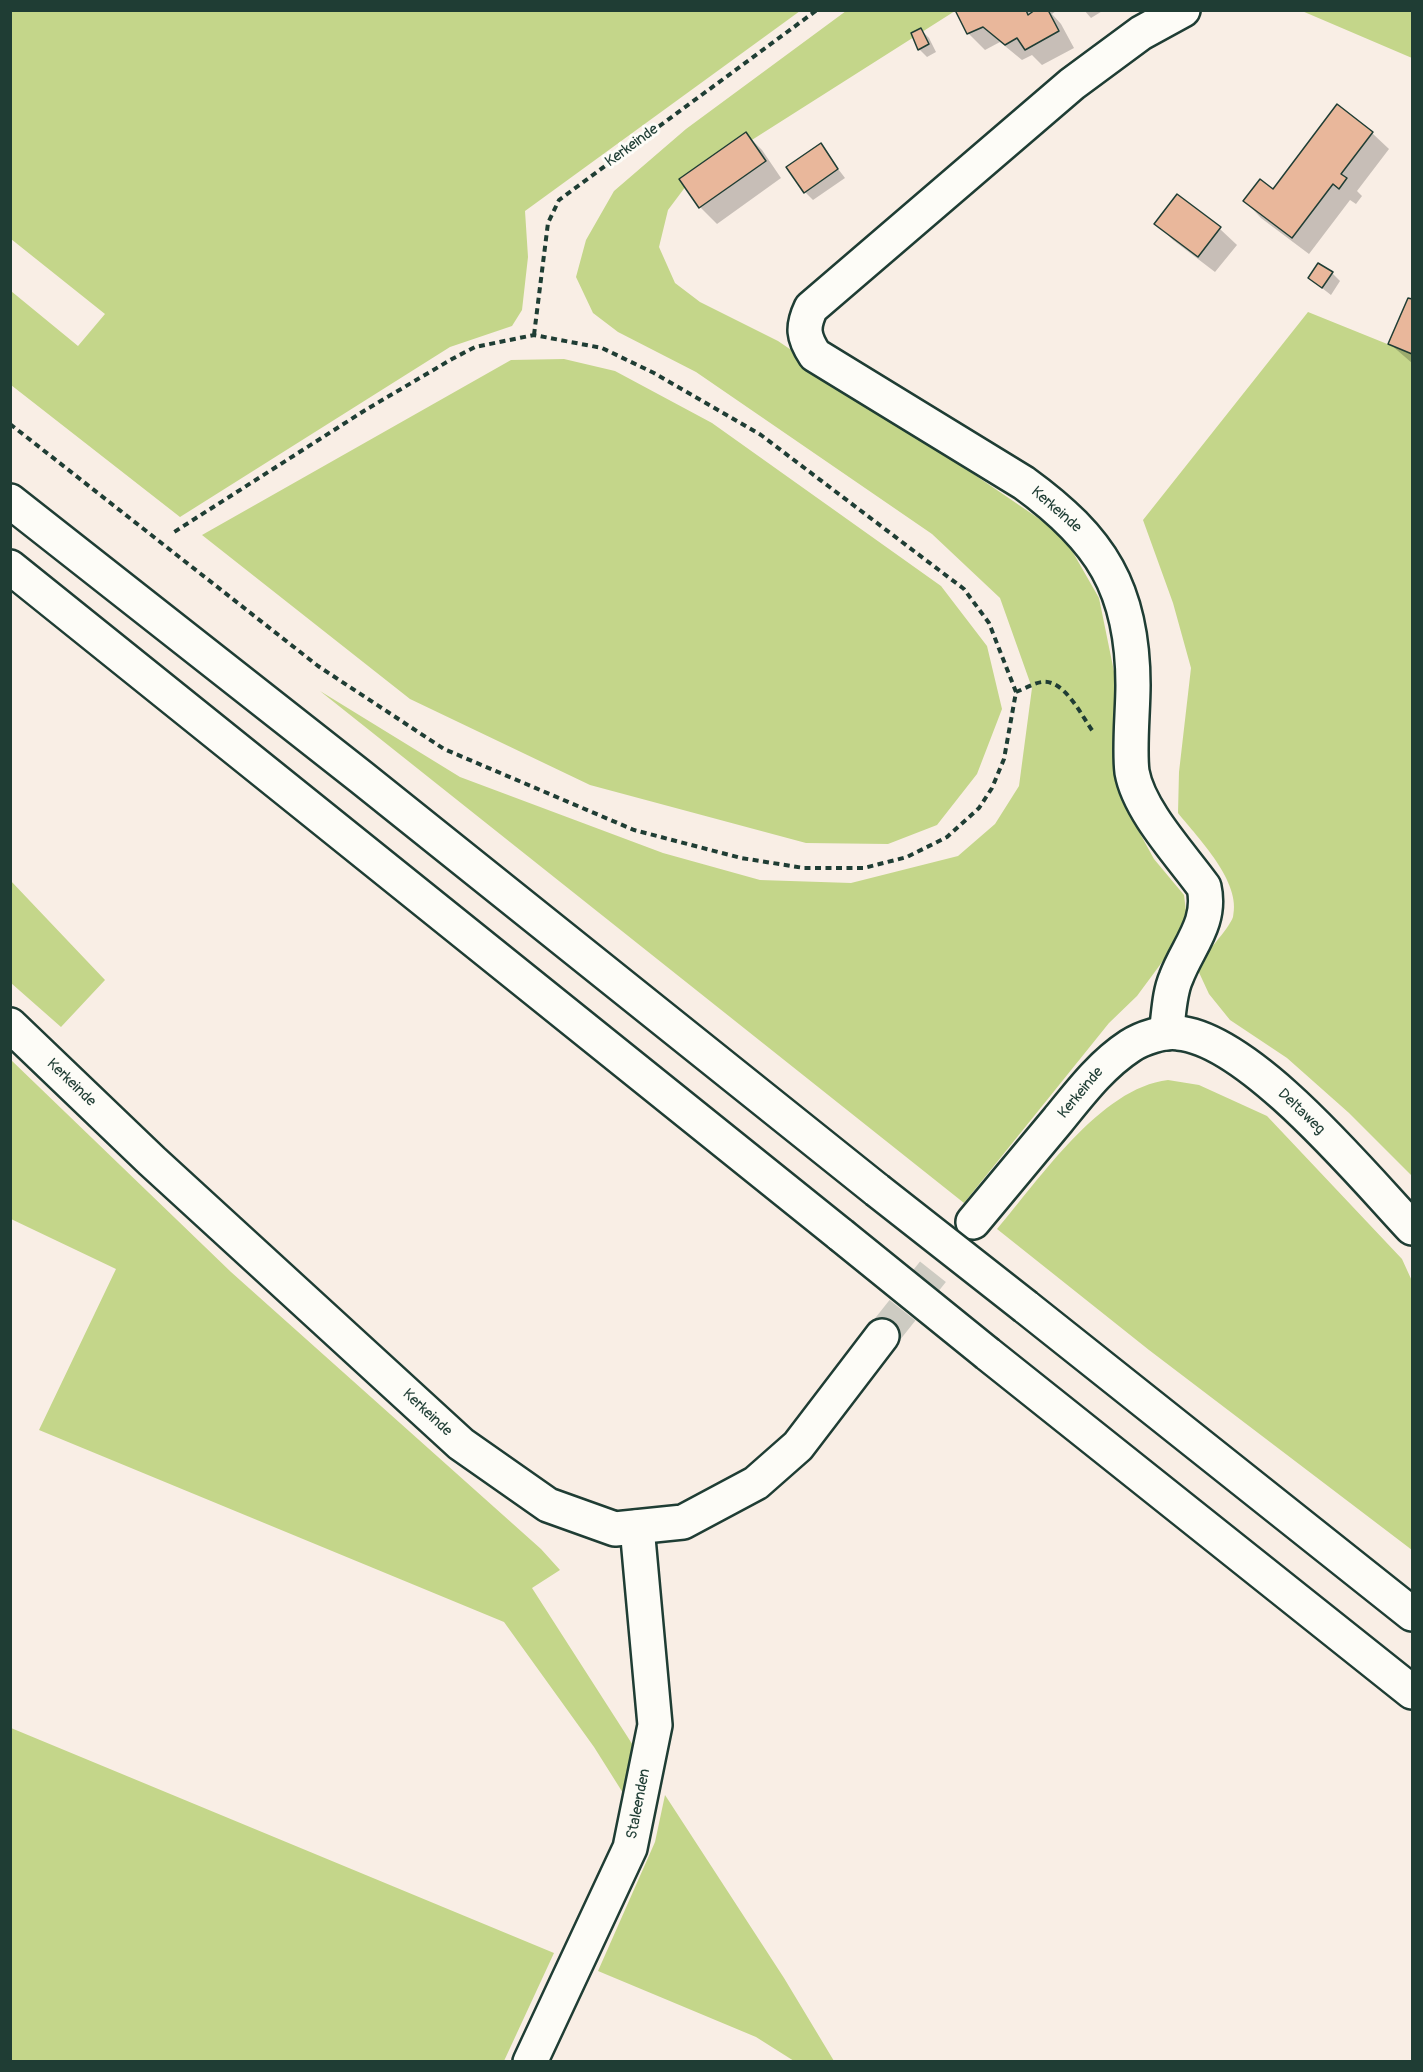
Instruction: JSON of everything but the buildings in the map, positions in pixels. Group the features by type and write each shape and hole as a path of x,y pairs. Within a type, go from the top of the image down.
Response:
{"main road":[{"name":"Kerkeinde","path":"973,1222 1104,1065 1132,1044 1166,1033 1175,979 1203,924 1207,903 1204,888 1142,801 1132,771 1130,629 1123,603 1087,536 1057,507 1024,483 815,355 806,341 804,325 811,308 1072,84 1141,33 1184,10"},
{"path":"10,501 362,777 877,1190 1413,1614"},
{"path":"10,567 988,1354 1413,1692"},
{"name":"Kerkeinde","path":"10,1025 152,1161 460,1444 548,1505 615,1529 683,1521 756,1483 798,1446 882,1336"},
{"name":"Deltaweg","path":"1166,1033 1194,1037 1231,1053 1262,1075 1332,1143 1413,1228"},
{"name":"Staleenden","path":"530,2061 630,1848 644,1781 655,1725 637,1527"}],"path":[{"name":"Kerkeinde","path":"534,335 548,223 560,200 818,10"},
{"path":"10,424 318,666 444,749 537,791 634,830 741,858 804,868 864,867 907,857 947,837 979,808 992,788 1004,759 1016,692 989,623 964,589 761,435 654,372 602,348 534,335 476,347 367,409 171,534"},
{"path":"1016,692 1042,682 1056,684 1067,695 1101,743"}],"green space":[{"path":"10,11 800,11 525,211 528,257 522,310 512,326 450,347 180,517 11,385 11,291 78,346 105,314 11,239"},
{"path":"846,11 955,11 692,178 668,210 659,247 675,283 700,302 778,341 1063,535 1099,598 1119,696 1126,808 1154,859 1184,895 1188,927 1137,996 1109,1023 964,1203 320,691 460,777 663,853 760,880 851,883 958,856 995,824 1019,786 1032,688 1000,598 932,534 696,372 618,332 593,313 576,277 586,240 614,191 686,129"},
{"path":"1302,11 1412,11 1412,58"},
{"path":"1308,312 1412,354 1412,1176 1349,1113 1287,1058 1230,1020 1209,994 1196,966 1231,922 1234,904 1225,875 1207,848 1178,813 1179,772 1191,668 1173,603 1143,520"},
{"path":"564,359 615,371 712,423 941,586 987,646 1002,709 977,774 937,825 888,844 806,843 590,785 410,699 202,535 511,360"},
{"path":"10,880 105,980 61,1027 11,983"},
{"path":"10,1059 231,1272 541,1549 560,1570 532,1588 636,1750 623,1793 594,1747 504,1622 39,1430 116,1269 11,1219"},
{"path":"1168,1080 1199,1085 1267,1116 1402,1259 1412,1281 1412,1550 1149,1350 997,1229 1052,1162 1095,1117 1143,1087"},
{"path":"11,1728 554,1953 504,2061 11,2061"},
{"path":"665,1795 784,1978 834,2061 794,2061 756,2037 598,1971 655,1842"}],"tunnel":[{"path":"882,1336 970,1225"}]}
